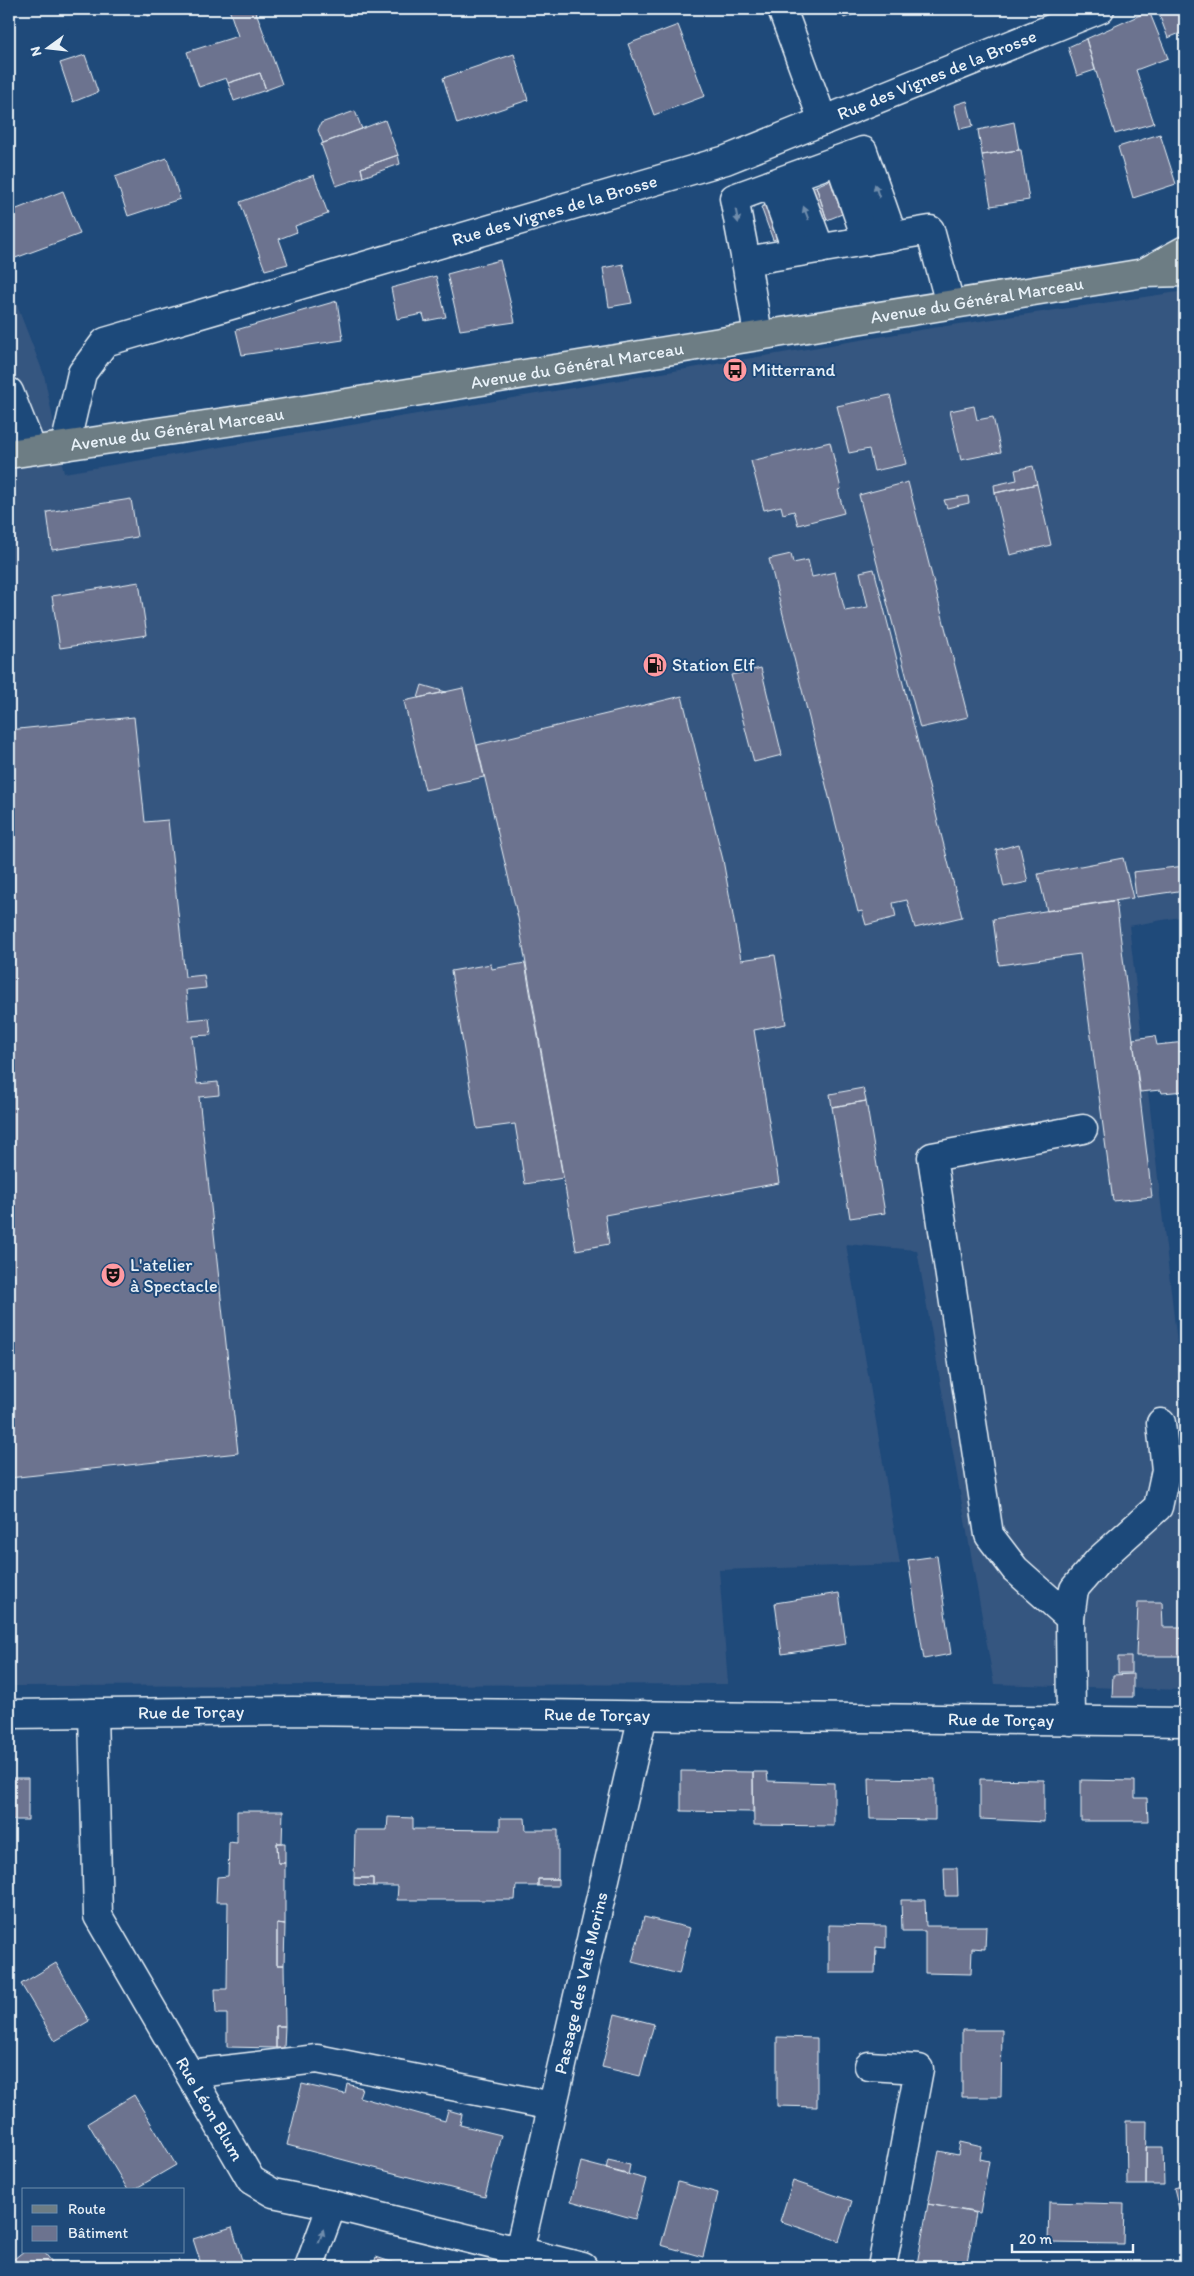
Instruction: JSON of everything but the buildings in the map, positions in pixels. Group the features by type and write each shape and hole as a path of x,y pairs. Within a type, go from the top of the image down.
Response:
{"main road":[{"path":"1144,272 1185,250"},
{"name":"Avenue du Général Marceau","path":"21,452 266,416 1144,272"},
{"path":"1144,272 1185,272"}],"street":[{"path":"782,9 823,121"},
{"name":"Rue des Vignes de la Brosse","path":"65,446 82,373 105,342 726,160 1100,9"},
{"path":"758,335 734,198 863,151 880,239"},
{"path":"783,180 808,251"},
{"path":"746,261 930,230 950,304"},
{"path":"9,392 21,452"},
{"path":"1070,1618 1015,1569 989,1535 932,1157 1083,1129"},
{"path":"1071,1721 1070,1618 1074,1589 1098,1561 1158,1507 1166,1470 1161,1422"},
{"name":"Rue de Torçay","path":"9,1714 293,1711 1185,1722"},
{"name":"Rue Léon Blum","path":"93,1713 98,1916 251,2180 273,2193 583,2267"},
{"name":"Passage des Vals Morins","path":"518,2251 643,1716"},
{"path":"190,2074 317,2059 552,2106"},
{"path":"869,2066 919,2069 882,2267"},
{"path":"309,2267 332,2206"}],"shaded area":[{"path":"9,285 44,375 64,473 926,329 1185,291 1185,916 1129,926 1185,1413 1185,1690 994,1684 917,1250 846,1244 900,1564 719,1570 728,1684 9,1686"}],"place":[{"name":"Mitterrand","path":"735,370"},
{"name":"Station Elf","path":"655,665"},
{"name":"L'atelier à Spectacle","path":"113,1275"}]}
